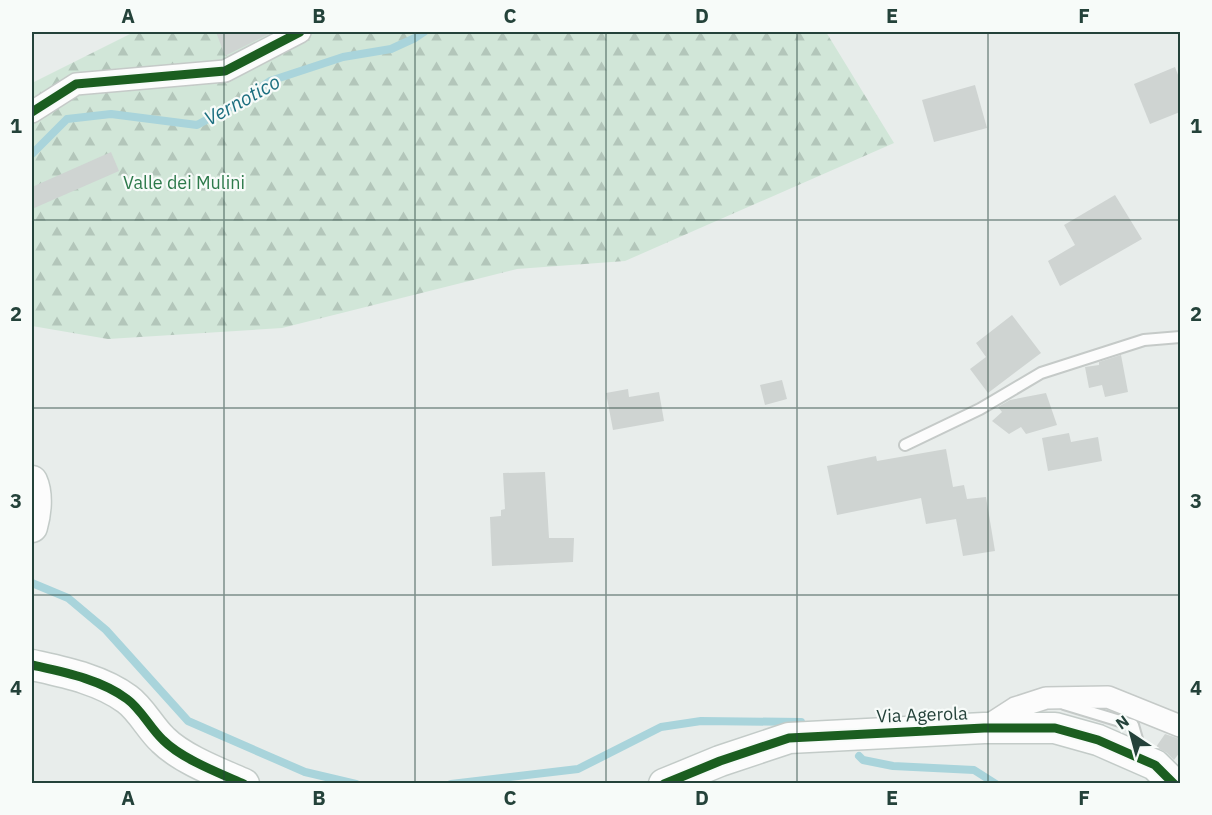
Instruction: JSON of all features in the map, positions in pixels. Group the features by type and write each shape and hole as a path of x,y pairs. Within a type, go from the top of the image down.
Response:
{"street":[{"path":"32,112 76,84 225,71 300,32"},
{"path":"32,481 35,488 33,521"},
{"path":"32,665 69,674 108,688 128,699 164,741 184,755 244,783"},
{"path":"984,728 1015,708 1046,698 1108,697 1180,726"},
{"name":"Via Agerola","path":"664,783 789,738 984,728 1055,728 1098,740 1155,765 1174,783"}],"lane":[{"path":"904,445 980,409 1041,373 1144,340 1180,337"},
{"path":"1046,698 1133,725 1144,760"}],"green space":[{"name":"Valle dei Mulini","path":"134,32 826,32 894,143 625,261 517,269 282,328 108,339 32,326 32,83"}],"building":[{"path":"216,32 273,32 225,56"},
{"path":"1175,67 1180,80 1180,112 1150,124 1134,84"},
{"path":"975,85 987,128 934,142 922,100"},
{"path":"111,152 119,171 32,209 32,187"},
{"path":"1115,195 1142,239 1060,286 1048,261 1075,245 1064,225"},
{"path":"1012,315 1041,353 988,393 970,369 986,357 976,343"},
{"path":"1121,355 1128,392 1105,397 1102,385 1089,388 1085,367 1099,365 1099,362"},
{"path":"782,380 787,399 765,405 760,385"},
{"path":"628,389 629,397 659,392 664,421 613,430 606,393"},
{"path":"1046,393 1057,425 1026,434 1021,427 1009,434 992,421 1002,412 998,407 1010,400"},
{"path":"1069,433 1071,442 1098,437 1102,461 1048,471 1042,438"},
{"path":"946,449 953,487 964,485 967,499 986,497 995,551 963,556 956,519 926,524 921,498 837,515 827,466 876,456 877,461"},
{"path":"545,472 549,538 574,538 573,562 492,566 490,517 501,516 501,510 505,509 503,473"},
{"path":"1165,734 1180,739 1180,752 1174,760 1156,747"}],"waterway":[{"name":"Vernotico","path":"32,154 67,119 111,114 197,125 236,104 270,81 343,57 391,49 424,32"},
{"path":"32,583 68,598 106,630 188,721 305,772 356,784"},
{"path":"451,784 578,769 661,727 701,721 801,722"},
{"path":"859,756 863,760 893,766 974,770 996,784"}],"cycle path":[{"path":"32,112 76,84 225,71 300,32"},
{"path":"32,665 81,677 116,692 132,703 171,747 201,765 244,784"},
{"path":"664,784 720,761 789,738 984,728 1055,728 1098,740 1155,765 1174,784"}]}
